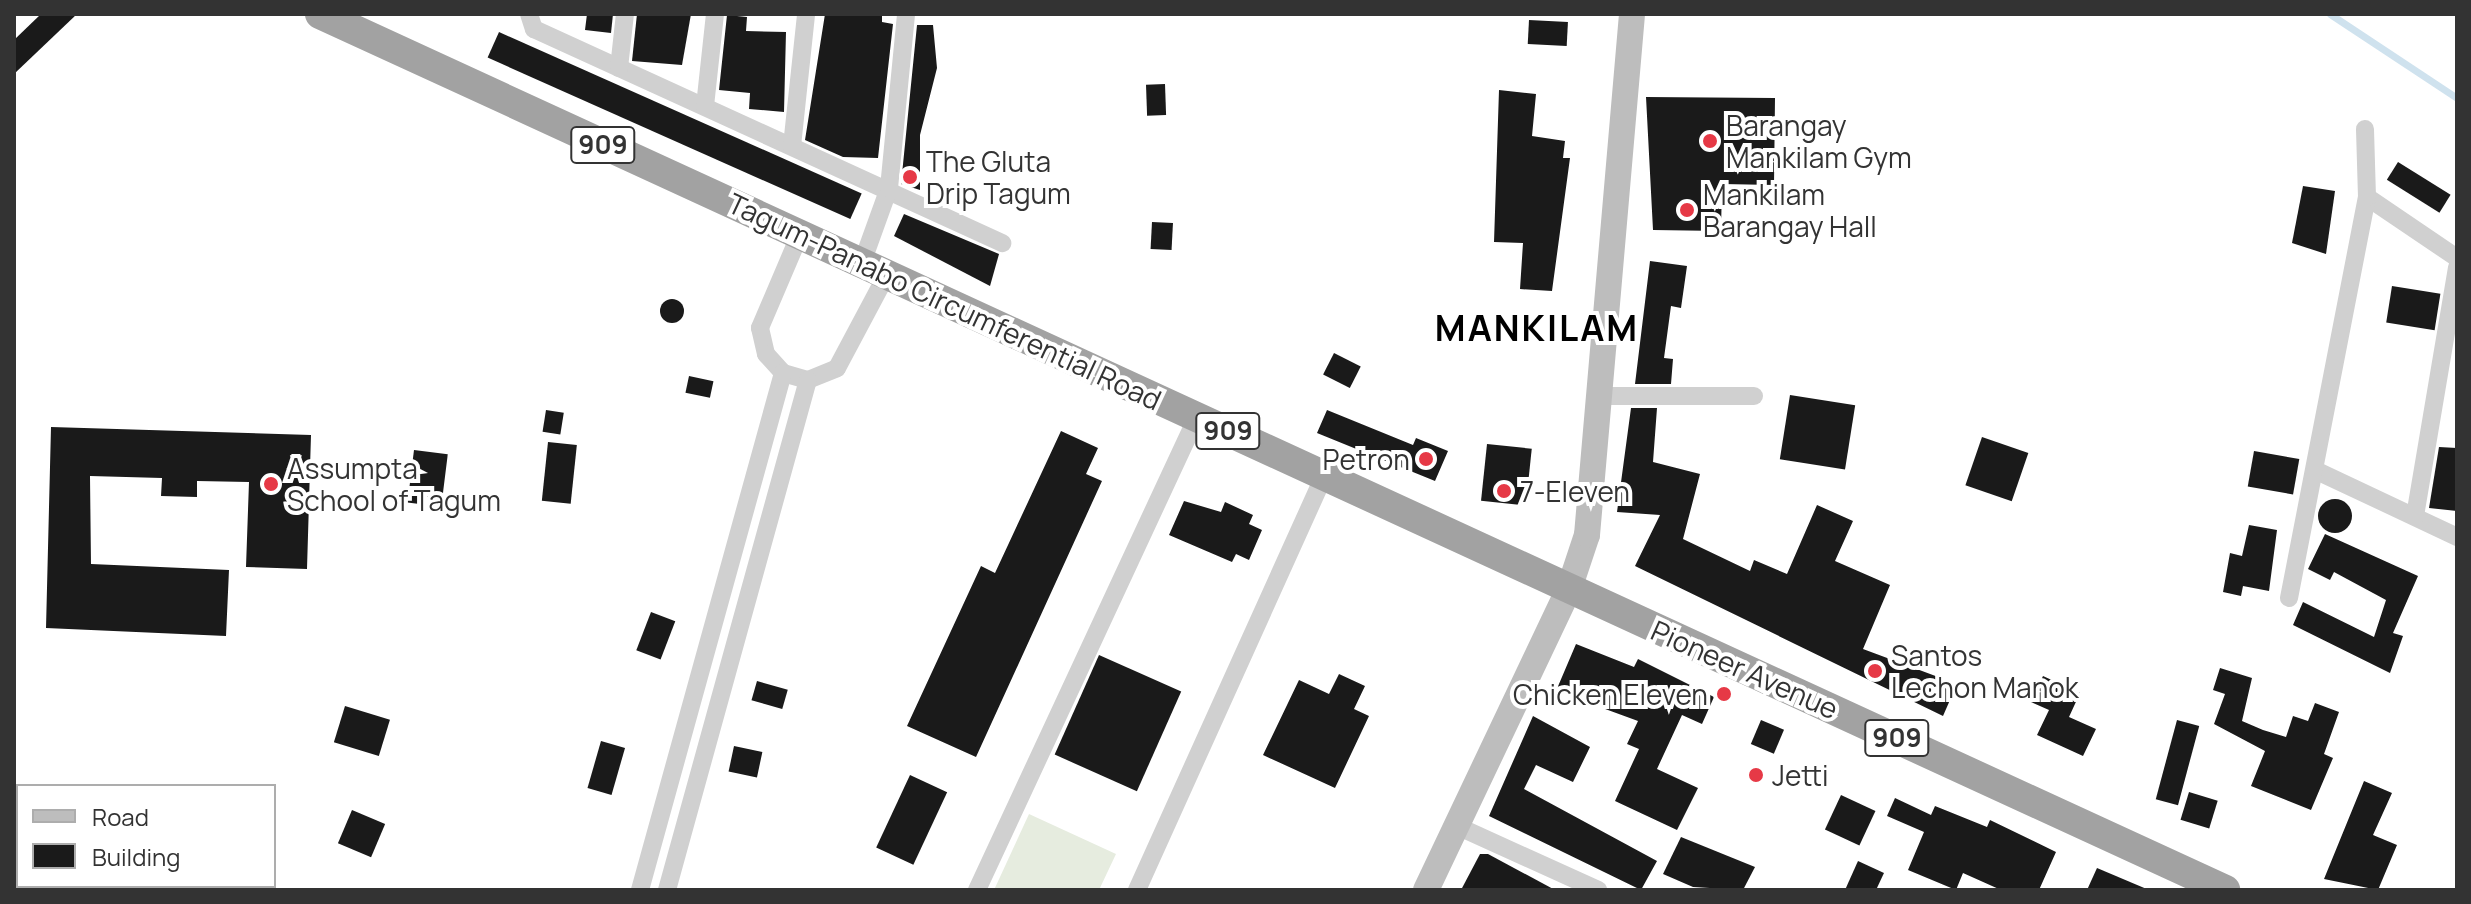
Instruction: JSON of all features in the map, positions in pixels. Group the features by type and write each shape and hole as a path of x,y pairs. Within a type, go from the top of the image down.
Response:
{"highway":[{"name":"Tagum-Panabo Circumferential Road","path":"320,14 1325,474 1569,589"},
{"name":"Pioneer Avenue","path":"1569,589 2225,890"}],"main road":[{"path":"1426,890 1569,589 1591,514 1632,14"}],"street":[{"path":"529,14 534,29 889,188 1002,243"},
{"path":"619,68 625,14"},
{"path":"705,106 715,14"},
{"path":"792,146 806,14"},
{"path":"800,234 760,328 766,354 783,373 808,380 845,360 875,268 889,188 906,14"},
{"path":"2289,598 2317,471 2367,197 2365,129"},
{"path":"2367,197 2457,258"},
{"path":"2415,516 2457,268"},
{"path":"640,890 783,373"},
{"path":"667,890 808,380"},
{"path":"1603,396 1754,396"},
{"path":"770,416 796,424"},
{"path":"977,890 1197,417"},
{"path":"2317,471 2457,537"},
{"path":"1137,890 1325,474"},
{"path":"727,573 752,581"},
{"path":"1457,826 1598,890"},
{"path":"653,838 679,845"}],"shaded area":[{"path":"1029,814 1116,854 1099,890 994,890"}],"building":[{"path":"41,14 77,14 14,74 14,40"},
{"path":"587,14 613,14 611,33 585,30"},
{"path":"637,14 691,14 682,65 632,61"},
{"path":"825,14 882,14 882,22 893,24 878,158 843,157 805,140"},
{"path":"727,15 747,17 746,31 786,32 784,112 749,109 750,93 719,90"},
{"path":"1529,20 1568,22 1567,46 1528,44"},
{"path":"917,25 933,25 937,68 920,135 920,190 901,184"},
{"path":"499,32 862,193 850,219 488,58"},
{"path":"1165,84 1166,115 1147,116 1146,85"},
{"path":"1499,90 1536,94 1532,136 1565,141 1563,158 1570,158 1552,291 1520,289 1523,243 1494,242"},
{"name":"Barangay Mankilam Gym","path":"1646,97 1775,98 1774,185 1722,184 1721,231 1653,230"},
{"path":"2398,162 2451,195 2439,213 2387,180"},
{"path":"2303,186 2335,191 2326,254 2292,243"},
{"path":"904,214 999,254 990,286 894,236"},
{"path":"1152,222 1173,223 1172,250 1151,249"},
{"path":"1650,261 1687,266 1681,308 1671,306 1664,358 1673,359 1671,384 1635,384"},
{"path":"2392,286 2440,294 2435,330 2386,323"},
{"path":"672,299 681,302 684,311 681,320 672,323 663,320 660,311 663,302"},
{"path":"1334,353 1361,367 1350,388 1323,374"},
{"path":"689,376 713,381 710,398 685,393"},
{"path":"1790,395 1855,405 1845,470 1780,459"},
{"path":"1631,408 1657,408 1653,462 1700,474 1683,539 1750,571 1754,560 1787,574 1817,505 1853,521 1835,561 1890,585 1863,649 1957,684 1943,716 1635,566 1660,515 1617,512"},
{"path":"546,410 564,413 560,435 543,432"},
{"path":"1327,410 1413,445 1416,438 1448,451 1435,481 1317,433"},
{"path":"51,427 311,435 307,569 246,567 249,482 197,481 197,497 161,496 162,478 90,476 91,564 229,570 226,636 46,628"},
{"path":"1061,431 1098,448 1086,474 1102,481 976,757 907,726 981,566 995,573"},
{"path":"1982,437 2028,453 2012,501 1965,485"},
{"path":"548,442 577,445 571,504 542,501"},
{"path":"1487,444 1532,449 1526,505 1481,501"},
{"path":"2439,447 2457,448 2457,511 2429,508"},
{"path":"414,450 448,454 441,507 408,503"},
{"path":"2254,451 2299,459 2293,494 2248,486"},
{"path":"2335,499 2347,504 2352,516 2347,528 2335,533 2323,528 2318,516 2323,504"},
{"path":"1184,501 1221,512 1225,502 1253,515 1249,524 1262,530 1249,560 1236,554 1232,562 1169,535"},
{"path":"2249,525 2277,530 2269,591 2243,586 2241,596 2223,592 2230,553 2242,556"},
{"path":"2325,534 2418,576 2393,633 2403,636 2390,673 2293,625 2303,602 2374,637 2386,600 2334,572 2330,580 2308,569"},
{"path":"651,612 675,621 661,660 636,650"},
{"path":"1576,644 1634,667 1638,659 1714,697 1702,724 1682,715 1657,769 1698,788 1677,830 1615,801 1639,749 1627,744 1638,721 1556,691"},
{"path":"1099,655 1181,692 1137,791 1055,755"},
{"path":"2220,668 2252,678 2242,721 2263,730 2286,737 2293,716 2308,721 2315,703 2339,712 2324,754 2333,758 2311,810 2251,786 2265,751 2214,724 2225,694 2213,690"},
{"path":"1339,674 1365,686 1354,709 1369,716 1335,788 1263,755 1299,680 1329,694"},
{"path":"2043,676 2080,693 2069,717 2096,729 2083,756 2037,735 2049,710 2031,702"},
{"path":"757,681 788,690 782,709 751,700"},
{"path":"345,706 390,720 379,756 334,742"},
{"path":"1533,716 1590,747 1573,782 1536,765 1524,789 1657,861 1641,890 1489,816"},
{"path":"1761,720 1784,730 1774,754 1751,744"},
{"path":"2177,720 2199,726 2178,805 2156,799"},
{"path":"601,741 625,748 612,795 587,788"},
{"path":"734,746 762,752 757,777 729,771"},
{"path":"910,775 947,792 913,865 876,848"},
{"path":"2364,781 2392,793 2373,835 2397,845 2378,890 2324,879"},
{"path":"2189,792 2218,801 2209,829 2181,820"},
{"path":"1841,795 1875,811 1859,845 1825,829"},
{"path":"1895,798 1931,815 1935,806 1987,827 1990,820 2056,852 2039,890 2001,890 1963,873 1956,890 1908,870 1924,832 1887,816"},
{"path":"352,810 385,824 371,857 338,843"},
{"path":"1681,837 1755,867 1743,890 1693,887 1663,874"},
{"path":"1480,854 1488,854 1555,890 1461,890"},
{"path":"1858,861 1884,873 1876,890 1845,890"},
{"path":"2097,868 2149,890 2087,890"}],"waterway":[{"path":"2330,14 2457,98"}],"place":[{"name":"Barangay Mankilam Gym","path":"1710,141"},
{"name":"The Gluta Drip Tagum","path":"910,177"},
{"name":"Mankilam Barangay Hall","path":"1687,210"},
{"name":"Petron","path":"1426,459"},
{"name":"Assumpta School of Tagum","path":"271,484"},
{"name":"7-Eleven","path":"1504,491"},
{"name":"Santos Lechon Manok","path":"1875,671"},
{"name":"Chicken Eleven","path":"1724,694"},
{"name":"Jetti","path":"1756,775"}],"district":[{"name":"MANKILAM","path":"1537,328"}]}
